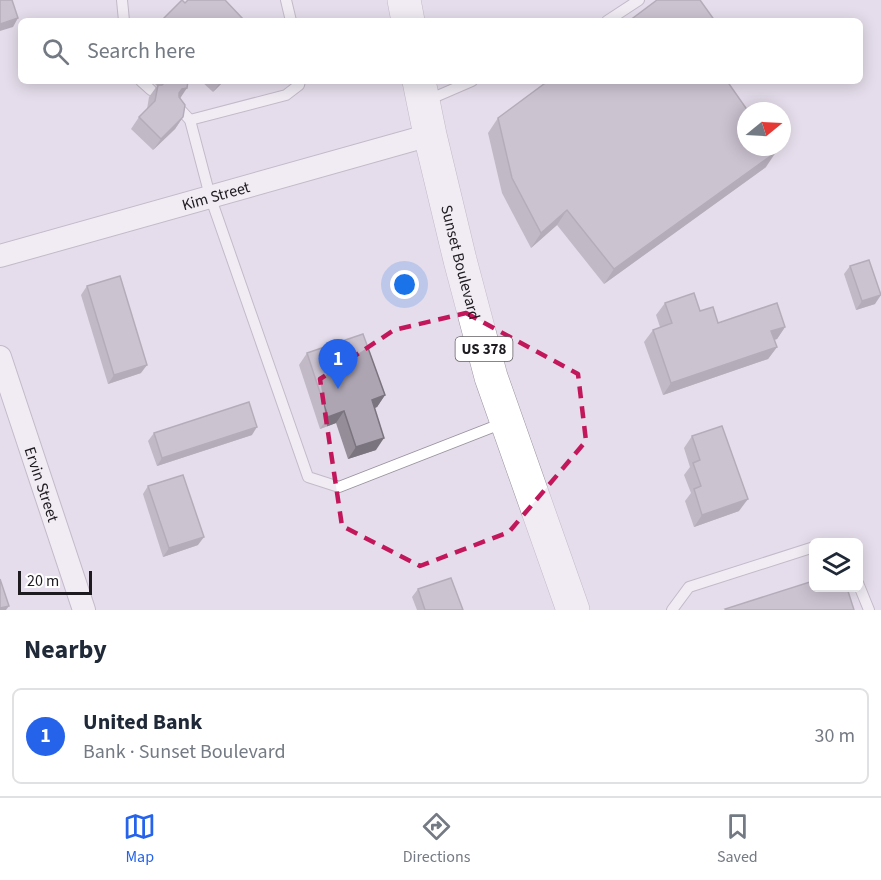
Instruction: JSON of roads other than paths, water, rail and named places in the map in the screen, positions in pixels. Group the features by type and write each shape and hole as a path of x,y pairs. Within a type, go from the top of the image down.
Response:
{"main road":[{"path":"404,0 407,18"},
{"name":"Sunset Boulevard","path":"421,92 468,291 492,377 573,610"}],"street":[{"name":"Kim Street","path":"0,256 430,135"},
{"name":"Ervin Street","path":"0,357 84,610"}],"lane":[{"path":"122,0 124,18"},
{"path":"286,0 290,18"},
{"path":"612,18 639,0"},
{"path":"144,84 151,90"},
{"path":"190,120 286,95 299,84"},
{"path":"421,92 458,84"},
{"path":"178,107 190,120 210,196 308,477 339,487 507,422"},
{"path":"672,610 689,587 809,548"},
{"path":"862,592 869,610"}],"place":[{"name":"United Bank","path":"338,389"}]}
